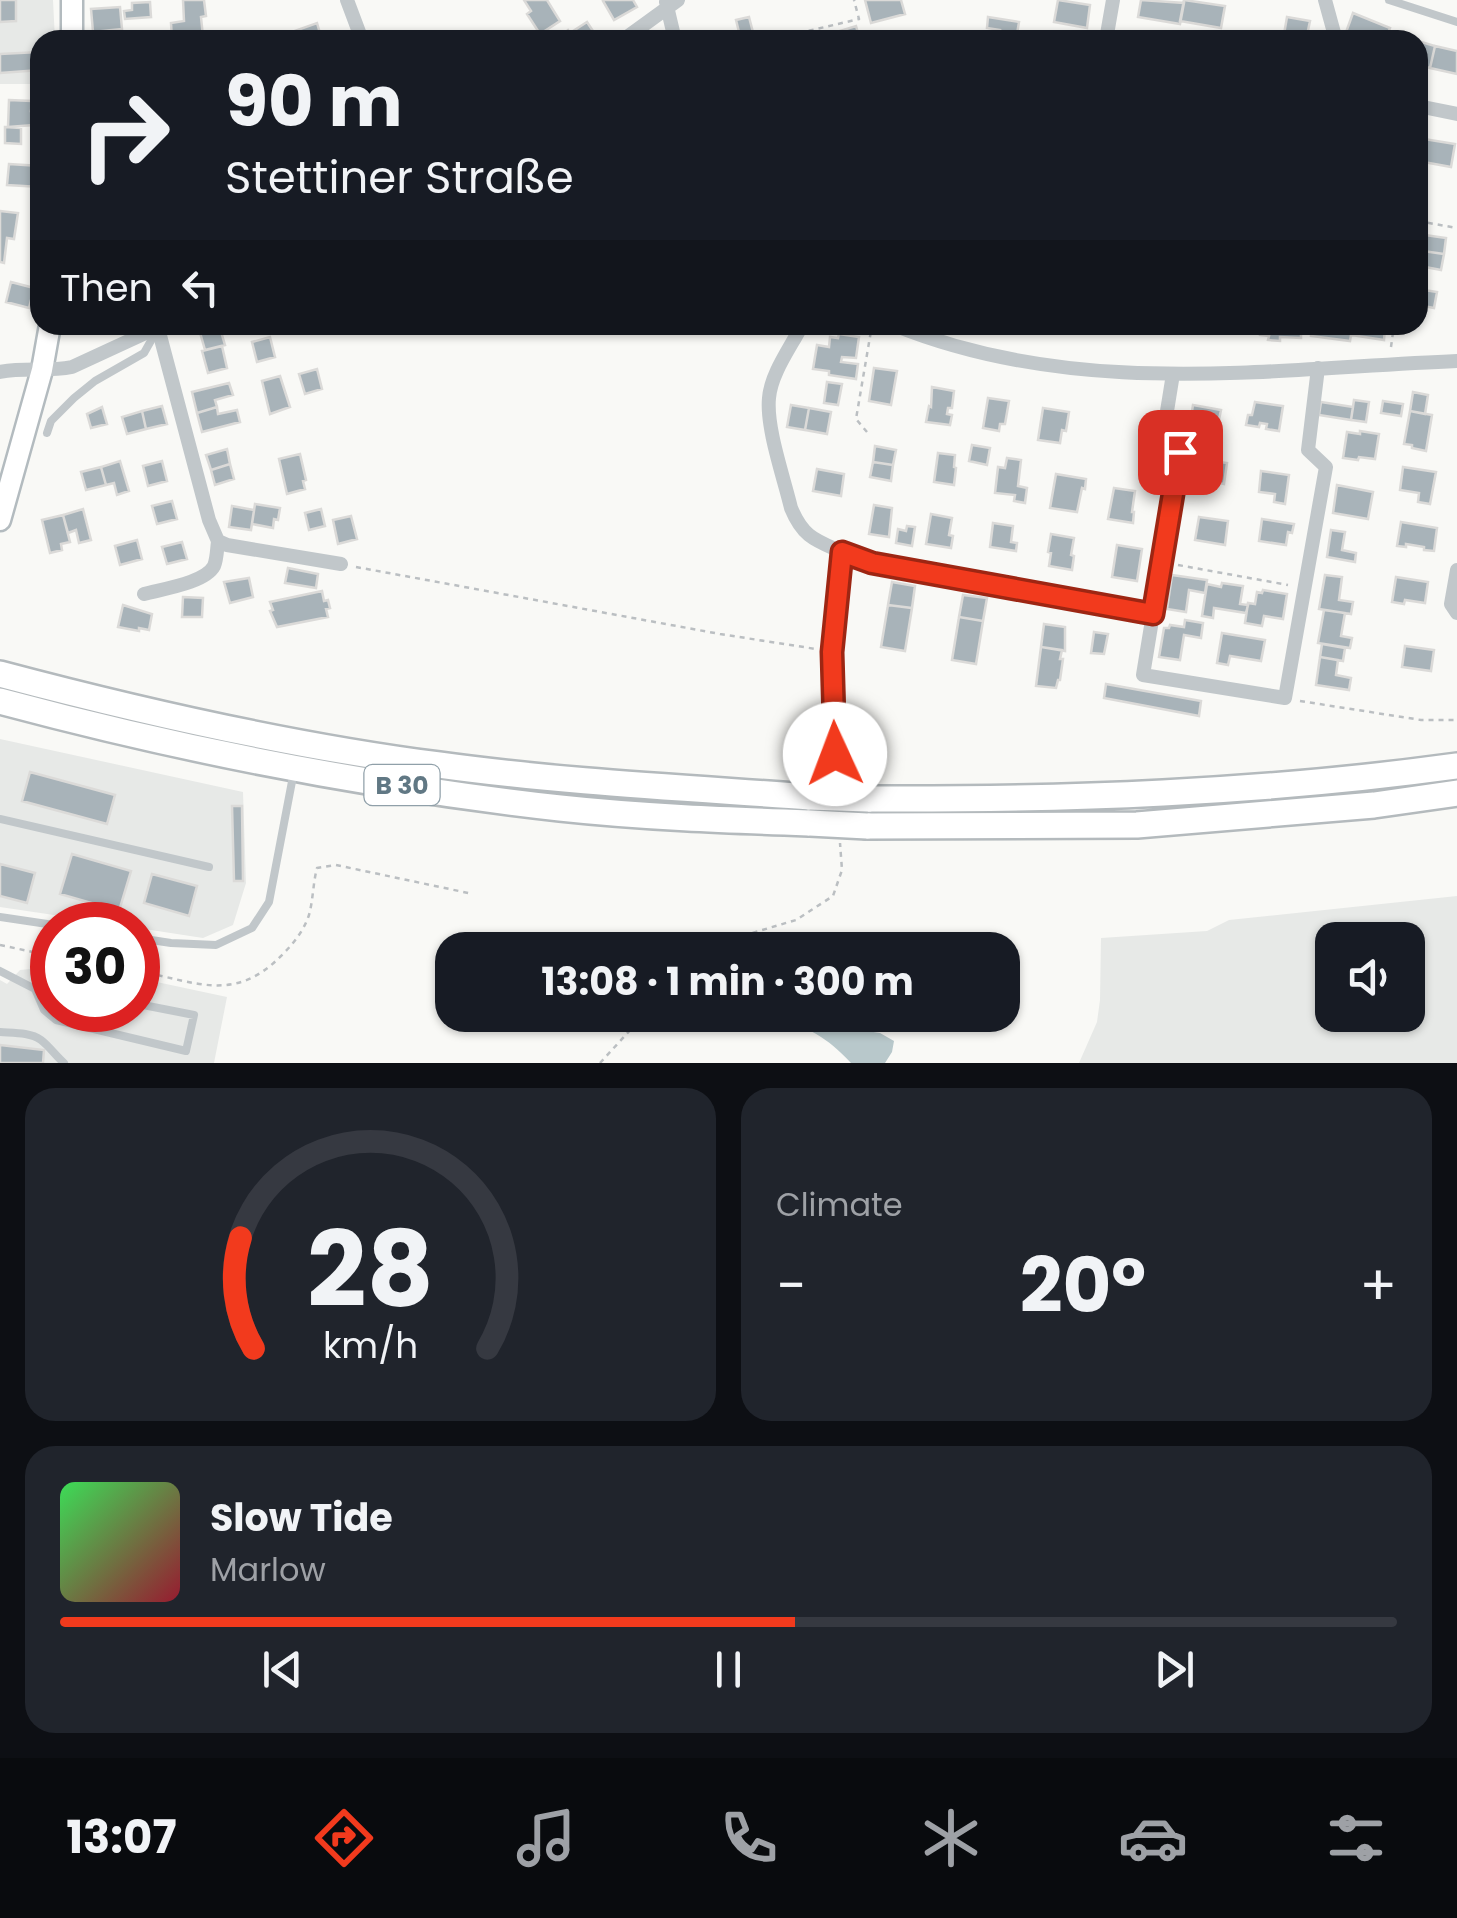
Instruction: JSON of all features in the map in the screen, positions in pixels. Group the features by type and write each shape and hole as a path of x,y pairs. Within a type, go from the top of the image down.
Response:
{"highway":[{"name":"B 30","path":"0,674 222,728 436,765 566,780 810,797 1101,798 1370,778 1457,766"},
{"name":"B 30","path":"0,701 216,753 295,767 560,808 666,817 867,826 1137,824 1374,805 1457,793"}],"main road":[{"path":"72,0 72,30"},
{"path":"0,520 48,335"}],"street":[{"path":"347,0 358,30"},
{"path":"1108,30 1114,0"},
{"path":"1325,0 1333,30"},
{"path":"636,30 671,3"},
{"path":"671,3 674,30"},
{"path":"1428,108 1457,114"},
{"path":"0,372 72,367 141,335"},
{"path":"144,594 210,572 216,562 218,541 208,520 163,335"},
{"path":"797,335 769,396 770,417 791,508 803,532 872,563 1153,614"},
{"path":"918,335 1001,359 1071,370 1172,374 1457,360"},
{"path":"1172,374 1162,442 1180,452 1143,674 1285,698 1326,467 1308,450 1318,368"},
{"path":"218,541 341,564"},
{"path":"835,754 832,652 842,552"},
{"path":"1457,570 1451,604 1457,613"}],"lane":[{"path":"1390,0 1457,22"},
{"path":"47,432 51,421 74,398 144,353 155,335"},
{"path":"160,942 216,945 252,928 269,902 295,767"},
{"path":"0,819 209,866"},
{"path":"0,917 30,921"},
{"path":"0,971 30,985"},
{"path":"108,1032 186,1050 194,1015 160,1008"},
{"path":"0,1032 32,1035 64,1063"}],"path":[{"path":"812,30 858,19 854,0"},
{"path":"1428,222 1457,228"},
{"path":"867,432 856,419 870,335"},
{"path":"1388,364 1392,335"},
{"path":"1161,562 1304,588"},
{"path":"341,564 832,652"},
{"path":"1285,698 1421,720 1457,720"},
{"path":"755,932 796,920 833,896 842,870 839,831"},
{"path":"160,975 214,986 234,986 254,978 296,940 309,914 317,868 336,864 473,894"},
{"path":"0,945 30,951"},
{"path":"600,1063 628,1032"}],"shaded area":[{"path":"0,0 53,0 54,30 30,30 30,84 0,84"},
{"path":"0,739 243,792 246,883 233,925 203,938 160,931 160,902 30,902 30,911 0,907"},
{"path":"1457,896 1457,1063 1079,1063 1097,1022 1101,938 1207,931 1229,920"},
{"path":"30,969 30,1032 160,1032 160,983 227,997 214,1063 0,1063 0,980 7,984 20,970"},
{"path":"812,1032 874,1032 894,1041 885,1063 851,1063"}],"building":[{"path":"0,0 16,0 16,21 0,22"},
{"path":"183,0 204,0 202,30 171,30 171,23 184,21"},
{"path":"524,0 547,0 560,21 546,30 537,30 527,14 531,11"},
{"path":"605,0 633,0 637,7 614,20"},
{"path":"865,0 901,0 905,14 871,23"},
{"path":"1058,0 1090,5 1087,28 1054,22"},
{"path":"1141,0 1184,3 1180,24 1138,17"},
{"path":"1184,0 1225,6 1221,28 1180,21"},
{"path":"150,2 151,17 125,19 124,11 132,10 132,3"},
{"path":"120,7 122,29 93,30 91,9"},
{"path":"1353,13 1390,28 1389,30 1347,30"},
{"path":"749,17 752,30 738,30 736,20"},
{"path":"988,17 1019,22 1018,30 987,28"},
{"path":"1287,17 1310,21 1308,30 1285,30"},
{"path":"587,22 592,30 575,30"},
{"path":"317,23 319,30 297,30"},
{"path":"1428,44 1435,46 1428,68"},
{"path":"1435,46 1457,51 1457,74 1430,68"},
{"path":"30,52 30,71 0,73 0,54"},
{"path":"9,100 30,101 30,125 8,127"},
{"path":"5,127 21,128 21,144 5,143"},
{"path":"1428,140 1455,144 1451,167 1428,163"},
{"path":"9,164 30,165 30,186 7,185"},
{"path":"0,211 18,213 14,239 7,238 4,263 0,262"},
{"path":"1428,235 1446,238 1444,254 1428,252"},
{"path":"1428,252 1444,254 1441,270 1428,268"},
{"path":"11,282 30,287 29,308 6,302"},
{"path":"1428,291 1437,292 1434,308 1428,307"},
{"path":"201,335 222,335 225,345 205,350"},
{"path":"1260,335 1301,338 1280,337 1280,341 1268,340 1269,336"},
{"path":"1311,335 1351,335 1350,341"},
{"path":"1351,335 1384,335 1384,340"},
{"path":"270,337 275,357 257,362 252,342"},
{"path":"830,337 859,337 856,358 842,357 841,362 858,364 856,379 813,369 817,345 829,347"},
{"path":"222,346 227,368 208,373 202,351"},
{"path":"874,368 897,371 891,405 869,401"},
{"path":"317,369 322,389 305,394 299,374"},
{"path":"280,376 290,407 270,414 262,381"},
{"path":"827,382 842,384 838,405 824,403"},
{"path":"229,383 233,395 215,400 217,407 197,413 192,392"},
{"path":"932,387 954,391 952,408 948,408 947,414 952,415 950,425 926,422"},
{"path":"1413,392 1428,395 1425,414 1410,411"},
{"path":"988,398 1009,401 1005,424 1000,424 999,431 983,428"},
{"path":"1354,400 1369,402 1366,422 1351,420"},
{"path":"1383,401 1403,404 1401,416 1381,413"},
{"path":"1255,402 1283,406 1279,431 1266,429 1267,424 1246,425"},
{"path":"1321,402 1353,407 1351,420 1319,415"},
{"path":"791,405 809,408 805,430 787,427"},
{"path":"1193,405 1221,410 1217,429 1190,424"},
{"path":"162,406 167,424 146,429 142,411"},
{"path":"102,407 107,424 91,428 87,414"},
{"path":"217,407 218,414 237,410 240,422 202,432 197,413"},
{"path":"809,408 831,412 827,434 805,430"},
{"path":"1043,408 1069,412 1060,443 1038,440"},
{"path":"142,411 146,429 127,434 122,417"},
{"path":"1410,411 1432,415 1426,451 1404,444"},
{"path":"1347,432 1379,434 1375,459 1343,458"},
{"path":"972,445 990,448 987,465 969,461"},
{"path":"875,446 896,450 893,465 873,462"},
{"path":"227,449 230,464 211,470 206,455"},
{"path":"938,453 955,455 954,485 934,482"},
{"path":"300,454 305,489 287,494 279,459"},
{"path":"1007,458 1021,460 1018,486 1027,488 1025,503 1014,501 1015,495 995,493 998,467 1005,468"},
{"path":"1199,459 1227,463 1224,484 1196,478"},
{"path":"120,461 129,491 117,495 114,483 106,485 101,467"},
{"path":"162,461 167,481 148,486 143,466"},
{"path":"873,462 893,465 891,481 870,477"},
{"path":"230,464 234,479 215,485 211,470"},
{"path":"101,467 106,485 86,490 81,472"},
{"path":"1403,467 1436,472 1430,504 1418,502 1419,493 1400,490"},
{"path":"817,469 844,474 841,496 813,491"},
{"path":"1261,471 1289,475 1285,504 1274,502 1275,494 1259,492"},
{"path":"1056,474 1086,479 1077,512 1050,508"},
{"path":"1337,485 1373,492 1368,519 1333,513"},
{"path":"1114,488 1135,491 1133,523 1108,519"},
{"path":"172,501 177,519 157,524 152,506"},
{"path":"255,504 280,508 273,528 252,524"},
{"path":"874,505 892,508 889,537 869,534"},
{"path":"232,506 254,510 251,530 229,527"},
{"path":"83,509 91,540 79,543 76,530 68,533 63,515"},
{"path":"321,509 325,526 309,530 305,513"},
{"path":"931,514 952,518 951,548 926,544"},
{"path":"63,515 70,542 61,544 62,550 50,553 42,520"},
{"path":"351,516 357,539 338,544 333,520"},
{"path":"1199,517 1228,521 1225,545 1195,540"},
{"path":"1262,519 1294,524 1286,545 1259,541"},
{"path":"1401,522 1437,528 1434,551 1406,544 1397,546"},
{"path":"993,523 1013,526 1011,542 1017,543 1016,551 990,547"},
{"path":"907,526 915,527 912,546 896,543 898,529 906,531"},
{"path":"1331,530 1345,532 1342,550 1356,553 1355,562 1327,557"},
{"path":"1051,534 1074,538 1072,570 1049,566"},
{"path":"137,540 142,559 120,565 115,546"},
{"path":"182,542 187,559 167,564 162,547"},
{"path":"1117,545 1142,549 1137,581 1112,577"},
{"path":"288,568 318,574 316,588 285,583"},
{"path":"1172,575 1207,580 1205,593 1189,590 1186,612 1167,609"},
{"path":"1325,575 1342,577 1339,600 1353,602 1351,614 1319,609"},
{"path":"1396,577 1428,582 1425,603 1392,602"},
{"path":"249,578 253,597 230,603 224,582"},
{"path":"892,582 915,586 912,608 888,605"},
{"path":"1222,583 1243,586 1240,604 1248,605 1246,613 1214,608 1213,618 1202,616 1207,584 1221,587"},
{"path":"322,591 330,608 326,609 328,617 277,627 270,602"},
{"path":"1257,592 1287,594 1283,619 1264,616 1262,626 1245,623 1248,603 1255,604"},
{"path":"963,595 987,598 983,621 959,617"},
{"path":"183,597 203,598 202,617 182,617"},
{"path":"123,605 152,614 149,630 118,627"},
{"path":"888,605 912,608 905,651 881,647"},
{"path":"1324,610 1345,613 1341,636 1352,638 1350,648 1318,643"},
{"path":"959,617 983,621 976,664 952,660"},
{"path":"1185,620 1203,623 1201,638 1184,635 1180,660 1159,657 1164,628 1184,627"},
{"path":"1044,624 1065,627 1065,651 1041,647"},
{"path":"1094,632 1108,634 1104,654 1091,653"},
{"path":"1222,633 1265,640 1261,661 1230,656 1228,665 1217,663"},
{"path":"1322,644 1345,648 1343,661 1320,657"},
{"path":"1405,646 1434,650 1431,671 1402,667"},
{"path":"1041,647 1062,650 1056,688 1036,686"},
{"path":"1320,657 1338,660 1336,675 1351,678 1349,690 1316,685"},
{"path":"1106,684 1201,701 1199,716 1104,698"},
{"path":"30,772 115,795 107,824 22,801"},
{"path":"232,806 242,806 243,881 234,881"},
{"path":"72,854 131,871 122,902 88,902 60,894"},
{"path":"0,864 35,873 27,903 0,896"},
{"path":"152,874 197,886 189,916 160,908 160,902 144,902"},
{"path":"0,1045 44,1050 43,1063 0,1063"}],"route":[{"path":"835,754 832,652 842,552 872,563 1153,614 1180,452"}]}
